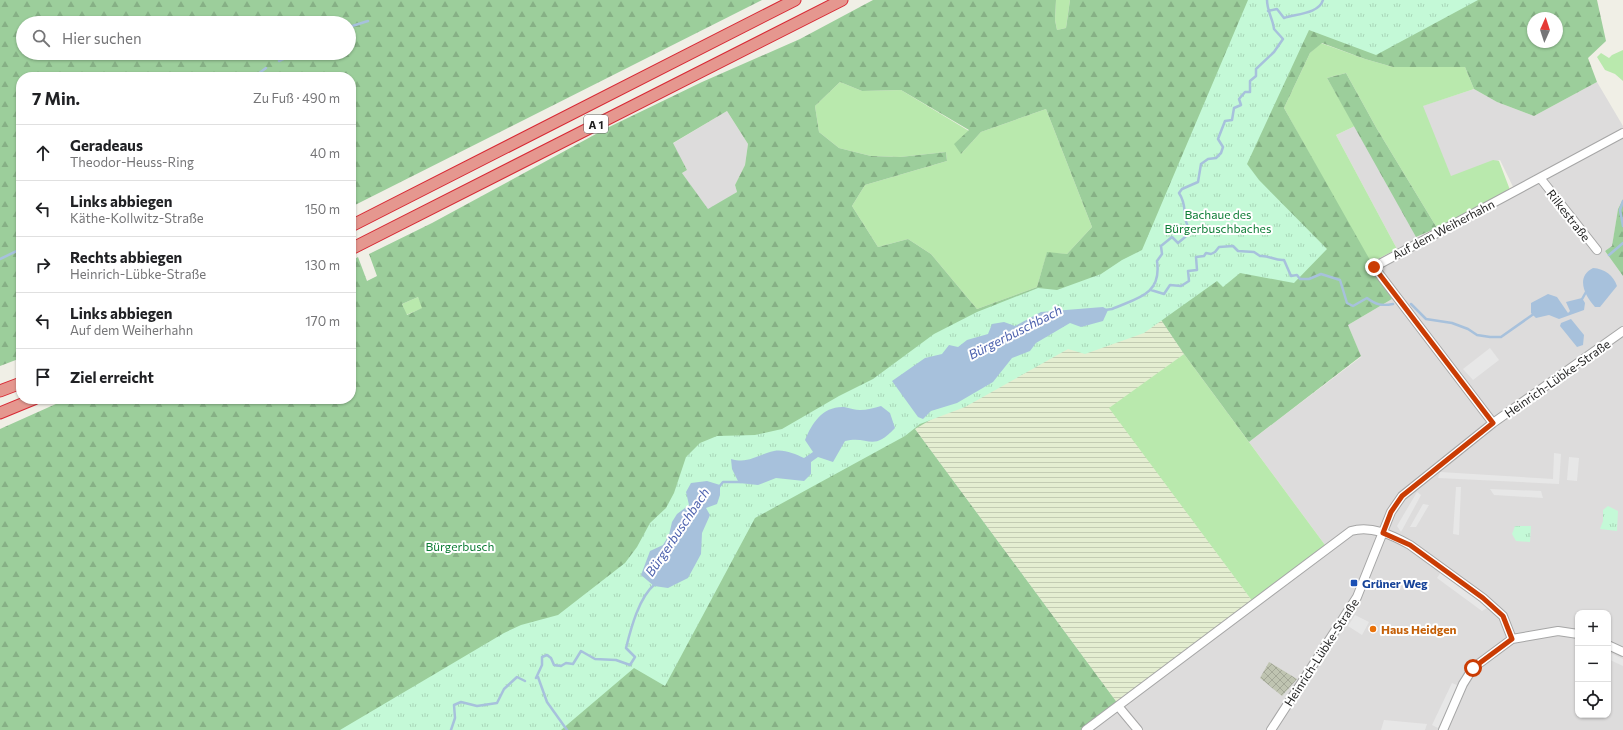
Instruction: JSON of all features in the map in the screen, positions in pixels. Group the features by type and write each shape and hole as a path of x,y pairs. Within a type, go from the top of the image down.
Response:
{"highway":[{"name":"A 1","path":"356,223 795,0"},
{"name":"A 1","path":"356,246 842,0"},
{"path":"0,391 16,384"},
{"path":"0,413 22,404"}],"street":[{"name":"Auf dem Weiherhahn","path":"1493,423 1374,267 1541,179 1623,133"},
{"name":"Rilkestraße","path":"1541,179 1597,250"},
{"name":"Heinrich-Lübke-Straße","path":"1271,730 1357,597 1391,512 1402,496 1493,423 1623,331"},
{"path":"1086,730 1351,531 1363,528 1383,533 1410,545 1483,598 1503,616 1512,639"},
{"path":"1443,730 1463,684 1473,668 1512,639 1558,631 1575,634"},
{"path":"1610,646 1623,652"},
{"path":"1118,706 1138,730"}],"shaded area":[{"path":"1597,82 1623,126 1623,199 1618,209 1612,247 1605,251 1623,276 1623,730 1091,730 1325,545 1249,442 1361,357 1348,325 1392,299 1370,263 1397,249 1336,135 1355,126 1417,237 1516,193 1500,160 1451,177 1422,106 1474,89 1497,102 1534,116"},
{"path":"727,111 748,144 745,165 735,185 737,192 708,210 682,173 687,170 672,144"},
{"path":"1151,305 1184,354 1110,408 1253,602 1118,704 915,429 1007,375"},
{"path":"1490,348 1499,360 1473,380 1463,369"},
{"path":"1554,453 1561,454 1559,484 1438,478 1440,472 1553,479"},
{"path":"1569,457 1579,458 1577,481 1567,480"},
{"path":"1456,487 1461,487 1459,535 1453,534"},
{"path":"1490,489 1541,491 1543,498 1494,495"},
{"path":"1417,492 1421,495 1401,532 1397,526"},
{"path":"1423,504 1429,505 1416,527 1410,527"},
{"path":"1441,572 1487,608 1482,611 1437,578"},
{"path":"1355,615 1369,622 1362,635 1348,626"},
{"path":"1611,653 1623,659 1623,666 1611,660"},
{"path":"1269,662 1297,679 1282,696 1260,678"},
{"path":"1452,683 1459,686 1438,728 1432,725"},
{"path":"1384,720 1427,724 1425,730 1381,730"}],"green space":[{"path":"0,0 762,0 356,204 356,72 16,72 16,360 0,366"},
{"name":"Bürgerbusch","path":"873,0 1056,0 1055,20 1057,30 1066,28 1070,0 1597,0 1606,41 1588,58 1597,82 1534,116 1497,102 1474,89 1465,67 1393,67 1365,59 1322,43 1310,53 1284,108 1392,299 1348,325 1361,356 1249,442 1184,354 1151,305 1007,375 915,429 1118,704 1083,730 0,730 0,429 56,404 356,404 356,258 358,257 367,281 377,276 369,254 432,223 607,128 702,82 800,39","holes":["840,82 862,91 901,90 969,130 954,144 961,154 981,132 1046,109 1092,227 1067,254 1047,252 1037,287 977,309 931,254 908,239 878,247 852,206 865,185 947,161 946,152 900,157 871,156 839,148 819,132 815,106","727,111 748,144 745,165 735,185 737,192 708,209 682,173 687,170 673,143","418,297 422,308 407,315 402,304"]},
{"path":"1056,0 1070,0 1066,28 1057,30 1055,20"},
{"name":"Bachaue des Bürgerbuschbaches","path":"1248,0 1478,0 1376,55 1309,30 1247,164 1259,180 1327,249 1294,283 1240,273 1223,287 1217,281 1144,333 1085,354 1068,349 965,407 920,424 905,436 755,518 665,686 634,668 561,730 340,730 504,633 521,625 558,615 625,563 637,547 650,523 666,508 674,493 686,457 700,443 717,436 755,435 782,429 839,396 873,379 934,334 977,312 1038,288 1057,290 1101,274 1122,260 1142,250"},
{"path":"1321,43 1365,59 1393,67 1465,67 1474,89 1423,106 1451,176 1493,160 1499,161 1510,190 1437,228 1377,129 1346,73 1327,78 1355,126 1336,135 1397,249 1370,263 1284,108 1310,53"},
{"path":"1623,50 1623,81 1615,74 1605,70 1597,57 1601,53 1609,58"},
{"path":"1346,73 1377,129 1437,228 1416,237 1327,78"},
{"path":"840,82 862,91 901,90 969,131 961,154 981,132 1046,109 1092,227 1067,254 1047,253 1037,287 977,309 931,254 908,239 878,247 852,206 865,185 947,161 946,152 900,157 871,156 839,148 819,132 815,106"},
{"path":"1623,199 1623,276 1605,251 1612,246 1618,209"},
{"path":"418,297 423,308 406,315 402,304"},
{"path":"1184,354 1325,545 1253,602 1109,408"},
{"path":"1608,506 1618,511 1617,531 1600,529 1603,521 1603,510"},
{"path":"1515,526 1531,526 1530,542 1516,541 1512,534"}],"water":[{"path":"1593,268 1608,273 1617,286 1600,307 1595,307 1591,303 1584,287 1584,276"},
{"path":"1548,294 1557,297 1568,313 1570,311 1566,302 1582,298 1585,303 1584,310 1559,319 1549,315 1536,318 1531,313 1531,303"},
{"path":"1103,307 1108,310 1103,321 1081,327 1070,323 1036,343 1030,351 1012,358 993,382 957,403 931,411 923,419 918,417 892,381 925,358 942,354 949,345 958,347 967,340 988,334 992,324 1004,322 1015,326 1041,312"},
{"path":"1571,319 1584,335 1583,345 1577,347 1560,326 1561,323"},
{"path":"881,406 890,413 895,428 881,440 875,442 860,440 845,441 833,462 818,457 811,462 811,474 804,481 776,478 758,485 739,483 732,469 731,459 748,460 774,451 786,451 804,458 813,452 805,440 815,422 824,413 837,407 860,410"},
{"path":"707,481 720,485 720,495 717,504 706,508 710,515 702,533 701,554 688,578 668,588 654,586 641,575 650,551 663,545 669,535 672,522 677,514 689,505 686,492 691,483"}],"waterway":[{"name":"Bürgerbuschbach","path":"1105,310 1112,309 1146,294 1156,281 1158,272 1157,261 1162,254 1161,246 1172,237 1178,243 1191,232 1186,221 1184,203 1179,193 1182,189 1198,182 1201,164 1208,159 1216,158 1221,153 1223,147 1218,139 1225,121 1232,120 1234,108 1241,105 1239,99 1245,92 1250,92 1250,81 1256,76 1256,69 1274,52 1283,39 1274,29 1267,0"},
{"name":"Bürgerbuschbach","path":"1268,11 1277,9 1284,18 1312,11 1321,5 1323,0"},
{"path":"356,25 368,21"},
{"path":"261,72 266,68"},
{"path":"1623,201 1620,210 1623,226"},
{"path":"1609,255 1623,243"},
{"path":"1151,290 1164,294 1170,285 1181,286 1189,281 1188,271 1197,270 1196,257 1204,256 1206,253 1211,254 1219,247 1233,246 1238,251 1254,252 1260,256 1284,260 1291,276 1297,275 1300,279 1309,279 1321,274 1340,280 1347,303 1353,306 1367,298 1379,304 1393,304"},
{"path":"0,259 16,251"},
{"path":"1581,301 1586,292"},
{"path":"1411,304 1426,319 1452,323 1468,329 1477,335 1490,337 1501,337 1535,313"},
{"name":"Bürgerbuschbach","path":"719,487 723,482 741,482"},
{"name":"Bürgerbuschbach","path":"536,678 542,665 542,657 547,655 551,658 554,665 561,666 566,663 573,664 581,651 595,659 616,660 630,665 635,657 626,648 633,622 644,597 655,584"},
{"name":"Bürgerbuschbach","path":"451,730 455,718 454,705 461,702 477,706 497,703 504,689 517,677 525,681"},
{"path":"538,677 547,702 567,730"}],"place":[{"name":"Grüner Weg","path":"1354,583"},
{"name":"Haus Heidgen","path":"1373,629"}],"route":[{"path":"1374,267 1493,423 1432,474 1402,496 1391,512 1383,533 1410,545 1483,598 1503,616 1512,639 1473,668"}]}
